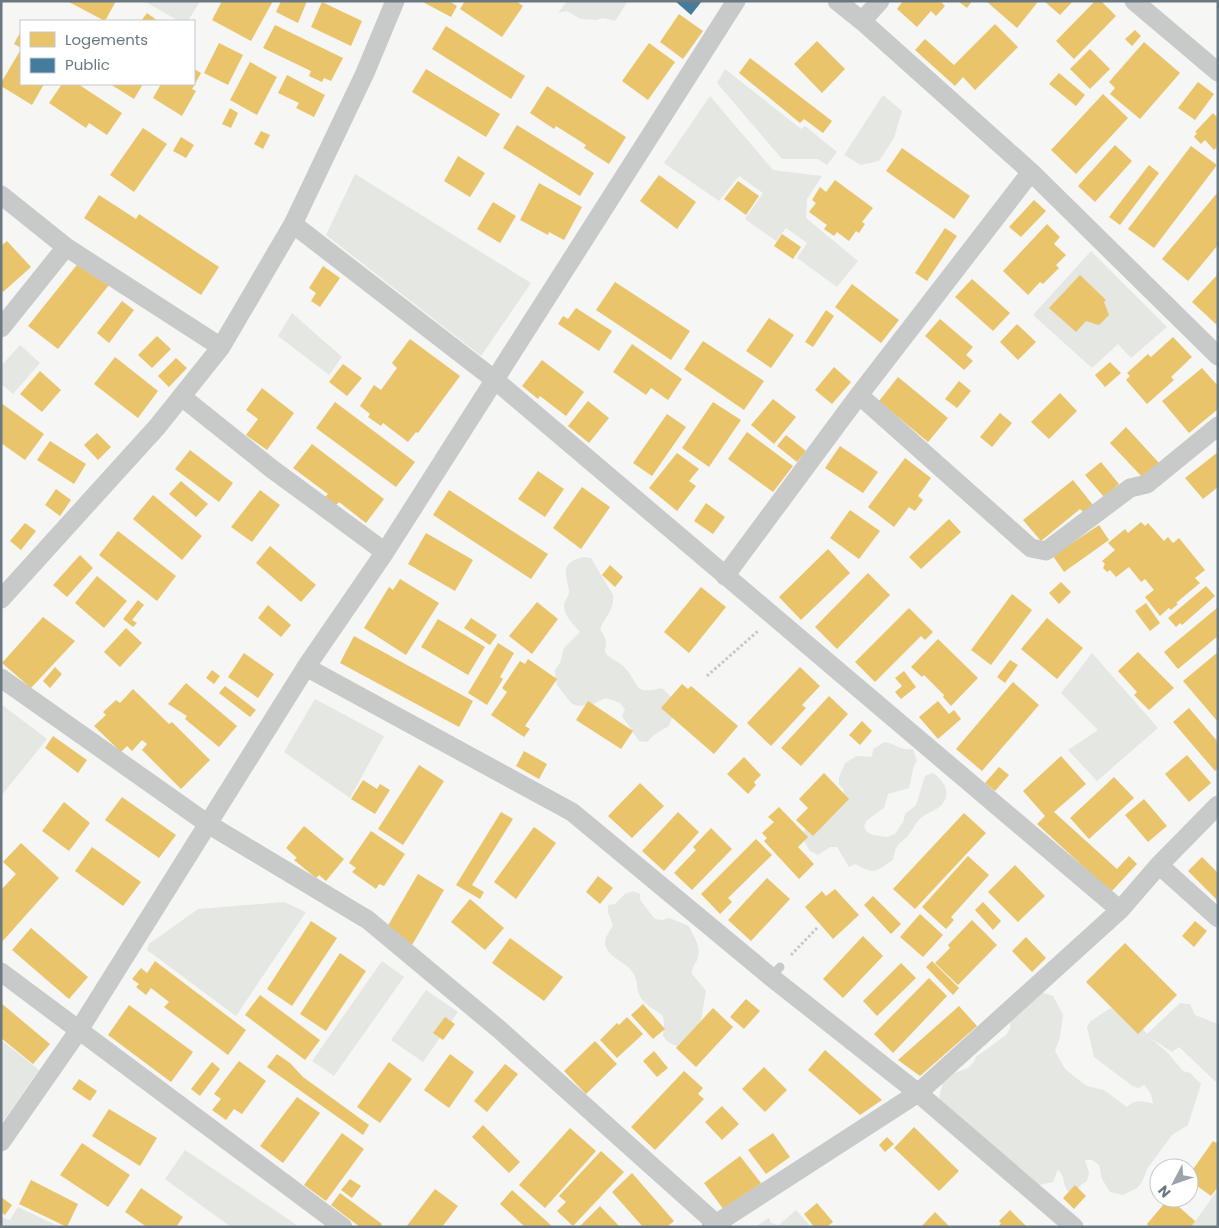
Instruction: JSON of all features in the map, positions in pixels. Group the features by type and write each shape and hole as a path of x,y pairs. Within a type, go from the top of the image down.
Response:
{"street":[{"path":"1,599 182,397 222,347 293,224 365,73 396,1"},
{"path":"1,1142 79,1030 306,667 385,552 736,1"},
{"path":"837,1 862,21 1031,172 1218,356"},
{"path":"862,21 880,1"},
{"path":"1134,1 1218,72"},
{"path":"725,576 859,395 1031,172"},
{"path":"1,195 66,247 222,347"},
{"path":"293,224 495,380 725,576 769,621 1120,910"},
{"path":"1,328 66,247"},
{"path":"859,395 1031,548 1046,551 1130,488 1147,484 1218,426"},
{"path":"182,397 272,469 385,552"},
{"path":"306,667 572,812 776,972 1074,1227"},
{"path":"1,678 208,824 368,920 500,1030 716,1226 918,1093 1120,910 1159,865 1218,805"},
{"path":"1159,865 1218,918"},
{"path":"1,972 343,1227"}],"path":[{"path":"707,676 769,621"},
{"path":"776,972 818,927"}],"shaded area":[{"path":"144,1 200,1 189,20 177,20"},
{"path":"567,1 628,1 615,21 603,18 596,20 581,19 567,11 558,13"},
{"path":"725,69 801,129 805,126 837,152 827,165 818,159 782,159 717,83"},
{"path":"883,95 902,111 894,138 879,161 861,165 844,155"},
{"path":"710,96 773,170 822,176 807,199 806,218 858,261 837,287 797,258 807,243 786,228 776,241 745,219 763,193 739,176 719,201 664,163"},
{"path":"355,174 531,283 481,356 326,235"},
{"path":"1091,251 1167,327 1131,358 1118,344 1092,368 1033,315"},
{"path":"292,313 342,357 329,375 278,336"},
{"path":"20,345 40,363 13,394 1,384 1,366"},
{"path":"584,557 591,558 613,595 613,605 600,629 606,641 606,653 610,658 623,666 641,689 652,690 662,688 677,705 669,726 655,734 647,742 639,741 622,716 625,709 620,703 606,698 593,704 578,706 571,703 557,685 555,670 560,663 564,648 580,632 569,620 564,609 569,592 566,568 571,562"},
{"path":"1092,653 1158,728 1097,781 1068,750 1098,730 1061,693"},
{"path":"315,699 384,736 350,798 284,752"},
{"path":"1,704 47,739 1,796"},
{"path":"885,742 904,749 913,749 917,761 909,788 888,794 884,808 867,820 864,826 867,832 887,837 895,834 903,822 905,814 916,805 925,776 932,773 941,780 946,789 943,804 919,820 897,847 893,860 875,871 867,870 855,864 849,867 837,847 830,847 818,855 810,851 802,838 804,832 818,815 843,797 844,790 839,784 839,777 845,763 857,756 872,757 873,749"},
{"path":"633,891 640,894 640,900 655,919 669,918 689,926 697,942 699,955 692,974 706,991 701,1020 681,1048 668,1042 663,1036 663,1016 642,999 632,972 626,965 610,954 605,944 608,933 613,926 608,912 608,905 615,904 625,894"},
{"path":"284,902 306,912 236,1016 147,950 149,944 198,909"},
{"path":"382,961 404,977 334,1076 312,1061"},
{"path":"426,990 458,1012 423,1062 391,1040"},
{"path":"1040,992 1053,996 1063,1015 1060,1037 1055,1051 1065,1069 1087,1086 1104,1090 1127,1107 1139,1101 1153,1104 1148,1089 1144,1085 1138,1088 1131,1085 1094,1057 1087,1027 1091,1021 1109,1009 1116,1008 1141,1027 1147,1034 1180,1003 1190,1004 1195,1015 1218,1024 1218,1084 1179,1047 1172,1052 1149,1037 1168,1053 1183,1071 1190,1073 1201,1084 1188,1125 1172,1135 1155,1158 1149,1158 1149,1166 1142,1182 1137,1188 1123,1195 1110,1192 1102,1179 1099,1165 1092,1160 1085,1160 1089,1173 1087,1181 1071,1195 1066,1189 1058,1169 1053,1182 1039,1185 942,1104 939,1097 943,1082 955,1073 968,1068 976,1057 1006,1035 1010,1029 1011,1013"},
{"path":"1,1040 39,1070 1,1124"},
{"path":"185,1150 299,1227 231,1227 165,1179"},
{"path":"1218,1189 1218,1227 1189,1227 1197,1219"},
{"path":"18,1207 60,1227 1,1227 1,1217 10,1220"},
{"path":"796,1210 811,1227 755,1227 769,1218 771,1223 779,1225"}],"building: Logements":[{"path":"67,1 116,1 106,20"},
{"path":"222,1 273,1 251,41 212,20"},
{"path":"281,1 307,1 298,23 276,12"},
{"path":"421,1 449,1 457,6 451,17"},
{"path":"465,1 516,1 523,6 502,37 460,9"},
{"path":"903,1 940,1 945,6 936,16 931,11 917,27 897,9"},
{"path":"958,1 972,1 967,8"},
{"path":"986,1 1035,1 1037,3 1017,28"},
{"path":"1044,1 1073,1 1060,15"},
{"path":"1095,1 1101,1 1116,16 1074,59 1056,41"},
{"path":"322,2 362,21 351,46 311,27"},
{"path":"147,13 157,20 142,20"},
{"path":"679,14 703,31 683,59 660,42"},
{"path":"995,24 1018,47 975,90 963,77 955,86 915,50 925,39 954,65"},
{"path":"275,25 343,58 331,81 324,78 322,82 309,76 311,71 263,48"},
{"path":"446,26 525,76 511,99 432,49"},
{"path":"1135,30 1141,36 1132,46 1125,39"},
{"path":"20,33 20,47 14,44"},
{"path":"817,41 845,69 822,93 794,64"},
{"path":"1144,42 1180,73 1140,119 1110,94 1115,88 1109,82"},
{"path":"219,43 243,55 228,85 204,73"},
{"path":"649,43 675,62 648,100 622,81"},
{"path":"1090,49 1110,69 1090,89 1070,69"},
{"path":"20,51 20,85 43,85 32,105 1,86"},
{"path":"750,58 832,121 823,133 804,119 800,123 739,73"},
{"path":"250,62 277,77 257,115 230,100"},
{"path":"426,69 500,114 486,137 412,92"},
{"path":"195,70 201,73 195,84"},
{"path":"1059,73 1085,95 1076,106 1049,84"},
{"path":"287,75 325,95 314,117 296,108 299,103 278,93"},
{"path":"1198,82 1214,94 1195,120 1178,108"},
{"path":"61,85 80,85 122,113 107,135 89,123 86,128 49,103"},
{"path":"112,85 142,85 134,99"},
{"path":"160,85 194,85 192,89 196,91 182,116 153,98"},
{"path":"547,86 626,137 609,164 584,148 586,145 556,126 554,129 530,113"},
{"path":"1103,94 1128,118 1076,174 1051,150"},
{"path":"230,108 238,113 231,128 222,124"},
{"path":"1213,113 1218,118 1218,146 1214,150 1205,140 1201,144 1194,137 1197,133 1195,132"},
{"path":"517,125 594,173 580,196 503,148"},
{"path":"143,128 167,144 134,192 110,175"},
{"path":"261,131 270,135 263,149 254,144"},
{"path":"181,137 194,145 186,158 173,151"},
{"path":"1115,145 1132,161 1095,202 1078,186"},
{"path":"1191,146 1217,165 1154,248 1128,229"},
{"path":"902,148 970,196 954,219 886,171"},
{"path":"458,156 485,173 470,197 444,181"},
{"path":"1149,165 1159,173 1120,225 1109,217"},
{"path":"659,175 696,202 677,229 640,201"},
{"path":"835,180 873,208 862,222 865,224 859,233 856,231 849,241 837,232 834,236 824,229 827,225 809,212 816,203 812,200 820,187 826,192"},
{"path":"738,181 759,196 746,215 724,199"},
{"path":"539,183 582,207 564,240 549,232 548,235 520,220"},
{"path":"1218,192 1218,245 1188,281 1162,259"},
{"path":"99,195 136,219 139,214 219,267 201,295 84,218"},
{"path":"1034,200 1046,211 1021,237 1009,227"},
{"path":"493,202 516,216 500,243 477,229"},
{"path":"1047,224 1060,237 1054,244 1066,255 1056,265 1059,268 1043,284 1040,282 1028,295 1003,271"},
{"path":"945,228 957,236 927,281 915,273"},
{"path":"782,234 801,247 793,259 774,246"},
{"path":"7,241 31,267 3,292 1,290 1,246"},
{"path":"80,261 109,285 58,349 28,326"},
{"path":"323,266 340,278 320,307 311,301 316,293 309,288"},
{"path":"1218,274 1218,326 1192,302"},
{"path":"1080,275 1106,300 1104,302 1109,315 1099,325 1086,321 1076,332 1049,308"},
{"path":"972,279 1010,313 993,331 955,297"},
{"path":"615,282 690,331 671,360 596,310"},
{"path":"852,284 899,320 881,343 835,307"},
{"path":"122,301 134,310 109,343 97,333"},
{"path":"576,308 612,331 599,351 558,324 563,316 568,319"},
{"path":"826,310 834,316 813,347 805,342"},
{"path":"769,318 794,335 771,368 746,351"},
{"path":"940,319 973,347 966,355 973,361 964,370 925,336"},
{"path":"1017,324 1036,342 1018,360 1000,342"},
{"path":"157,336 171,349 152,368 138,355"},
{"path":"1173,337 1192,357 1171,377 1174,380 1147,404 1126,380 1130,376 1127,373 1148,354 1151,357"},
{"path":"410,339 460,376 418,433 416,432 408,442 383,423 381,426 368,417 370,414 360,406 374,385 381,390 397,368 392,363"},
{"path":"703,341 764,381 744,410 684,369"},
{"path":"632,344 682,379 668,400 651,388 646,395 613,372"},
{"path":"115,357 158,391 138,418 94,384"},
{"path":"176,358 187,368 169,387 158,376"},
{"path":"542,360 584,392 566,416 540,396 538,399 522,386"},
{"path":"1110,362 1121,373 1105,387 1095,375"},
{"path":"343,364 362,378 347,396 329,382"},
{"path":"834,367 851,382 832,404 815,390"},
{"path":"1202,368 1218,386 1218,409 1189,433 1162,401"},
{"path":"40,371 61,390 42,412 20,394"},
{"path":"898,377 948,418 928,442 879,401"},
{"path":"959,381 971,391 957,408 945,399"},
{"path":"262,388 294,413 267,450 246,435 258,419 246,410"},
{"path":"1060,393 1077,411 1049,439 1031,422"},
{"path":"773,399 796,417 774,444 751,425"},
{"path":"588,401 609,418 589,443 568,426"},
{"path":"335,402 415,462 396,487 316,428"},
{"path":"713,402 741,420 709,467 682,448"},
{"path":"1,403 44,434 25,460 1,443"},
{"path":"1000,413 1012,423 992,447 980,437"},
{"path":"667,414 686,427 652,476 633,463"},
{"path":"1126,427 1160,464 1144,479 1110,443"},
{"path":"747,432 793,466 773,492 728,459"},
{"path":"97,433 111,447 98,460 84,445"},
{"path":"786,435 806,451 797,462 777,446"},
{"path":"50,441 86,464 74,484 37,460"},
{"path":"312,444 384,499 366,523 339,502 336,505 325,497 328,494 293,468"},
{"path":"840,446 878,472 863,493 825,468"},
{"path":"190,450 233,483 219,502 175,469"},
{"path":"1218,452 1218,487 1203,499 1185,478"},
{"path":"677,453 699,469 689,481 696,486 677,511 649,488"},
{"path":"905,458 931,478 918,496 923,500 915,511 909,507 894,527 868,507"},
{"path":"1101,462 1119,484 1104,497 1085,475"},
{"path":"538,471 564,489 545,517 518,499"},
{"path":"1073,480 1093,505 1083,512 1080,509 1041,541 1023,520"},
{"path":"181,481 208,504 196,517 169,494"},
{"path":"582,487 610,507 581,549 553,528"},
{"path":"56,489 71,500 60,516 45,505"},
{"path":"260,490 280,505 252,542 231,527"},
{"path":"449,490 548,554 531,579 433,515"},
{"path":"153,495 202,536 182,560 133,519"},
{"path":"706,503 725,517 713,534 694,521"},
{"path":"850,510 880,531 859,559 830,538"},
{"path":"949,519 961,532 921,569 909,557"},
{"path":"1141,522 1145,526 1148,523 1164,541 1168,537 1173,543 1179,538 1205,570 1195,578 1200,583 1176,603 1178,604 1171,610 1169,608 1160,616 1145,597 1154,590 1145,579 1141,582 1129,567 1116,577 1110,570 1107,572 1103,568 1105,564 1102,561 1115,550 1108,543 1125,529 1128,533"},
{"path":"25,523 36,531 21,550 10,541"},
{"path":"1099,525 1109,540 1064,572 1053,556"},
{"path":"118,531 176,576 157,601 99,555"},
{"path":"426,533 473,560 455,591 408,564"},
{"path":"270,546 316,585 301,602 256,563"},
{"path":"828,549 850,573 801,620 779,597"},
{"path":"80,555 93,568 67,597 53,585"},
{"path":"610,565 623,577 615,587 602,575"},
{"path":"868,573 890,595 837,649 815,627"},
{"path":"97,576 127,601 104,628 75,603"},
{"path":"400,579 439,603 406,655 364,628 389,587 393,590"},
{"path":"1061,582 1071,592 1059,604 1049,593"},
{"path":"1206,586 1215,596 1182,625 1180,623 1176,627 1168,618"},
{"path":"701,587 726,607 689,653 664,632"},
{"path":"1012,594 1032,610 991,665 971,650"},
{"path":"138,600 144,605 132,620 137,623 133,627 123,619"},
{"path":"537,602 558,619 532,654 509,636"},
{"path":"1146,603 1160,623 1150,631 1135,611"},
{"path":"268,605 291,625 281,637 258,618"},
{"path":"909,608 933,632 925,640 921,636 875,682 855,662"},
{"path":"1217,608 1218,636 1178,669 1164,652"},
{"path":"43,617 75,641 31,688 2,663"},
{"path":"471,618 497,635 490,645 464,628"},
{"path":"1047,618 1083,648 1057,679 1021,649"},
{"path":"438,619 485,647 468,675 421,647"},
{"path":"126,628 142,643 120,667 104,652"},
{"path":"354,636 473,701 459,727 340,663"},
{"path":"938,639 978,678 951,706 943,697 944,695 924,675 922,677 911,667"},
{"path":"498,643 514,653 500,677 503,679 487,705 468,693"},
{"path":"1138,652 1174,688 1149,710 1134,695 1137,692 1118,671"},
{"path":"1218,652 1218,722 1183,681"},
{"path":"244,653 274,674 258,698 228,677"},
{"path":"528,659 557,679 525,726 530,729 524,737 491,715 507,692 502,688 520,661 525,664"},
{"path":"1010,660 1018,665 1005,683 997,677"},
{"path":"55,667 62,674 50,688 43,681"},
{"path":"800,667 820,686 802,705 806,708 771,746 747,723"},
{"path":"212,670 220,676 214,684 206,678"},
{"path":"904,671 916,687 901,699 895,692 902,686 895,678"},
{"path":"1013,682 1039,705 982,771 956,749"},
{"path":"186,683 237,726 219,747 185,719 187,716 168,704"},
{"path":"682,684 688,689 691,686 738,726 714,754 661,708"},
{"path":"225,686 256,710 250,717 219,693"},
{"path":"133,689 169,724 172,722 210,760 181,789 142,750 147,744 142,740 132,751 127,746 121,752 94,726 106,715 103,712 116,700 120,703"},
{"path":"829,696 848,714 801,766 781,748"},
{"path":"588,701 633,731 621,749 576,720"},
{"path":"938,701 949,714 954,710 961,719 938,739 919,717"},
{"path":"1189,708 1218,742 1218,768 1215,771 1173,722"},
{"path":"862,721 872,731 860,745 849,735"},
{"path":"53,736 87,760 78,773 45,748"},
{"path":"524,751 547,764 539,779 516,766"},
{"path":"1187,755 1211,783 1189,802 1165,774"},
{"path":"1061,756 1086,784 1054,812 1117,869 1129,856 1137,864 1111,892 1037,824 1045,816 1023,791"},
{"path":"744,757 761,775 754,782 756,785 748,794 727,774"},
{"path":"419,765 444,781 403,845 378,829"},
{"path":"999,767 1009,775 995,791 985,783"},
{"path":"824,773 849,799 813,836 796,820 808,808 799,799"},
{"path":"1114,777 1134,798 1089,839 1070,818"},
{"path":"363,780 377,789 380,784 390,790 375,814 351,799"},
{"path":"640,783 664,806 632,838 608,816"},
{"path":"122,797 176,835 159,858 105,820"},
{"path":"1144,799 1167,826 1148,842 1125,815"},
{"path":"64,802 90,823 69,851 42,831"},
{"path":"779,807 808,837 798,847 814,864 799,879 764,841 767,838 762,833 774,822 768,817"},
{"path":"501,812 513,819 472,885 484,892 480,899 456,885"},
{"path":"678,812 699,832 664,871 642,851"},
{"path":"964,813 986,833 915,909 893,889"},
{"path":"304,826 344,859 326,881 319,875 316,878 294,860 297,858 286,848"},
{"path":"534,827 556,843 516,899 494,882"},
{"path":"711,828 732,849 692,890 674,873 696,850 693,847"},
{"path":"371,831 405,854 384,886 379,884 376,889 352,872 356,868 349,863"},
{"path":"756,839 772,855 728,898 732,902 720,914 701,894"},
{"path":"21,843 59,878 1,943 1,890 16,874 3,862"},
{"path":"92,847 141,882 123,906 75,871"},
{"path":"968,856 989,875 951,917 954,920 946,929 922,907"},
{"path":"1202,857 1218,873 1217,900 1188,871"},
{"path":"1015,865 1045,896 1018,922 988,892"},
{"path":"418,874 444,890 412,945 386,929"},
{"path":"598,876 613,888 600,904 586,892"},
{"path":"767,878 790,899 751,941 728,920"},
{"path":"835,889 859,915 833,939 805,907 822,891 826,896"},
{"path":"873,896 901,924 891,934 864,905"},
{"path":"470,899 504,928 485,950 451,922"},
{"path":"983,902 1001,921 993,930 975,910"},
{"path":"920,914 943,935 923,957 900,937"},
{"path":"972,920 997,945 958,985 935,963 950,948 948,945"},
{"path":"311,921 337,938 292,1006 267,989"},
{"path":"1195,921 1207,931 1194,947 1182,936"},
{"path":"31,928 88,977 69,999 12,950"},
{"path":"863,936 883,956 843,998 823,979"},
{"path":"1026,937 1046,958 1032,972 1012,951"},
{"path":"510,938 563,977 544,1001 492,963"},
{"path":"1125,943 1177,995 1138,1034 1086,982"},
{"path":"340,953 366,971 326,1031 300,1014"},
{"path":"155,961 246,1030 228,1055 164,1007 169,1002 151,988 146,995 136,987 139,984 132,979 141,968 147,973"},
{"path":"932,961 959,988 953,995 926,967"},
{"path":"901,963 916,978 877,1016 863,1001"},
{"path":"929,978 947,996 893,1053 874,1034"},
{"path":"260,995 320,1040 305,1060 245,1015"},
{"path":"746,999 760,1011 744,1029 730,1017"},
{"path":"1,1003 50,1044 33,1064 1,1038"},
{"path":"643,1004 665,1029 653,1039 631,1015"},
{"path":"129,1005 193,1052 171,1082 108,1035"},
{"path":"959,1006 977,1026 920,1076 898,1060"},
{"path":"713,1008 733,1027 696,1067 676,1048"},
{"path":"445,1017 455,1024 443,1040 433,1033"},
{"path":"627,1017 643,1034 617,1058 600,1040 617,1023 619,1025"},
{"path":"595,1041 617,1064 586,1094 564,1071"},
{"path":"825,1050 882,1100 860,1115 808,1070"},
{"path":"654,1051 668,1068 657,1077 643,1061"},
{"path":"277,1054 290,1063 303,1077 369,1125 363,1135 267,1067"},
{"path":"450,1054 474,1072 449,1108 424,1090"},
{"path":"239,1061 266,1081 242,1114 234,1109 226,1120 212,1110 221,1099 214,1094"},
{"path":"212,1062 220,1069 200,1096 191,1089"},
{"path":"389,1062 412,1079 380,1123 357,1107"},
{"path":"505,1064 518,1074 487,1112 474,1101"},
{"path":"764,1067 787,1090 765,1112 742,1089"},
{"path":"684,1071 703,1088 698,1094 704,1099 655,1150 631,1127"},
{"path":"79,1079 97,1091 90,1101 72,1089"},
{"path":"297,1097 320,1113 283,1163 260,1146"},
{"path":"722,1106 739,1124 722,1140 705,1122"},
{"path":"109,1109 157,1138 140,1166 92,1136"},
{"path":"483,1125 520,1162 509,1173 472,1137"},
{"path":"914,1127 959,1171 939,1191 894,1148"},
{"path":"570,1128 596,1151 545,1208 519,1185"},
{"path":"342,1133 364,1149 326,1201 304,1185"},
{"path":"773,1133 790,1157 766,1174 748,1150"},
{"path":"887,1137 894,1144 885,1152 879,1145"},
{"path":"1213,1141 1218,1144 1218,1187 1211,1196 1199,1187 1199,1161"},
{"path":"82,1143 130,1175 108,1207 60,1175"},
{"path":"601,1151 624,1172 573,1226 557,1211 566,1202 559,1196"},
{"path":"740,1156 761,1183 724,1210 704,1183"},
{"path":"632,1173 674,1221 667,1227 643,1227 612,1192"},
{"path":"350,1179 361,1186 352,1198 341,1190"},
{"path":"31,1180 78,1204 67,1227 19,1204"},
{"path":"1075,1185 1086,1196 1074,1209 1063,1198"},
{"path":"141,1188 183,1217 176,1227 147,1227 125,1212"},
{"path":"435,1189 458,1206 442,1227 406,1227"},
{"path":"512,1190 553,1227 525,1227 500,1204"},
{"path":"340,1193 382,1224 380,1227 360,1227 331,1205"},
{"path":"1,1197 12,1205 5,1215 1,1212"},
{"path":"817,1203 833,1222 827,1227 814,1227 804,1214"},
{"path":"600,1206 620,1227 579,1227"},
{"path":"1161,1208 1180,1208 1195,1221 1191,1227 1149,1227 1147,1224"},
{"path":"1010,1210 1027,1227 998,1227 1001,1223 999,1221"},
{"path":"935,1212 950,1227 921,1227"}],"building: Public":[{"path":"675,1 702,1 691,15"}]}
